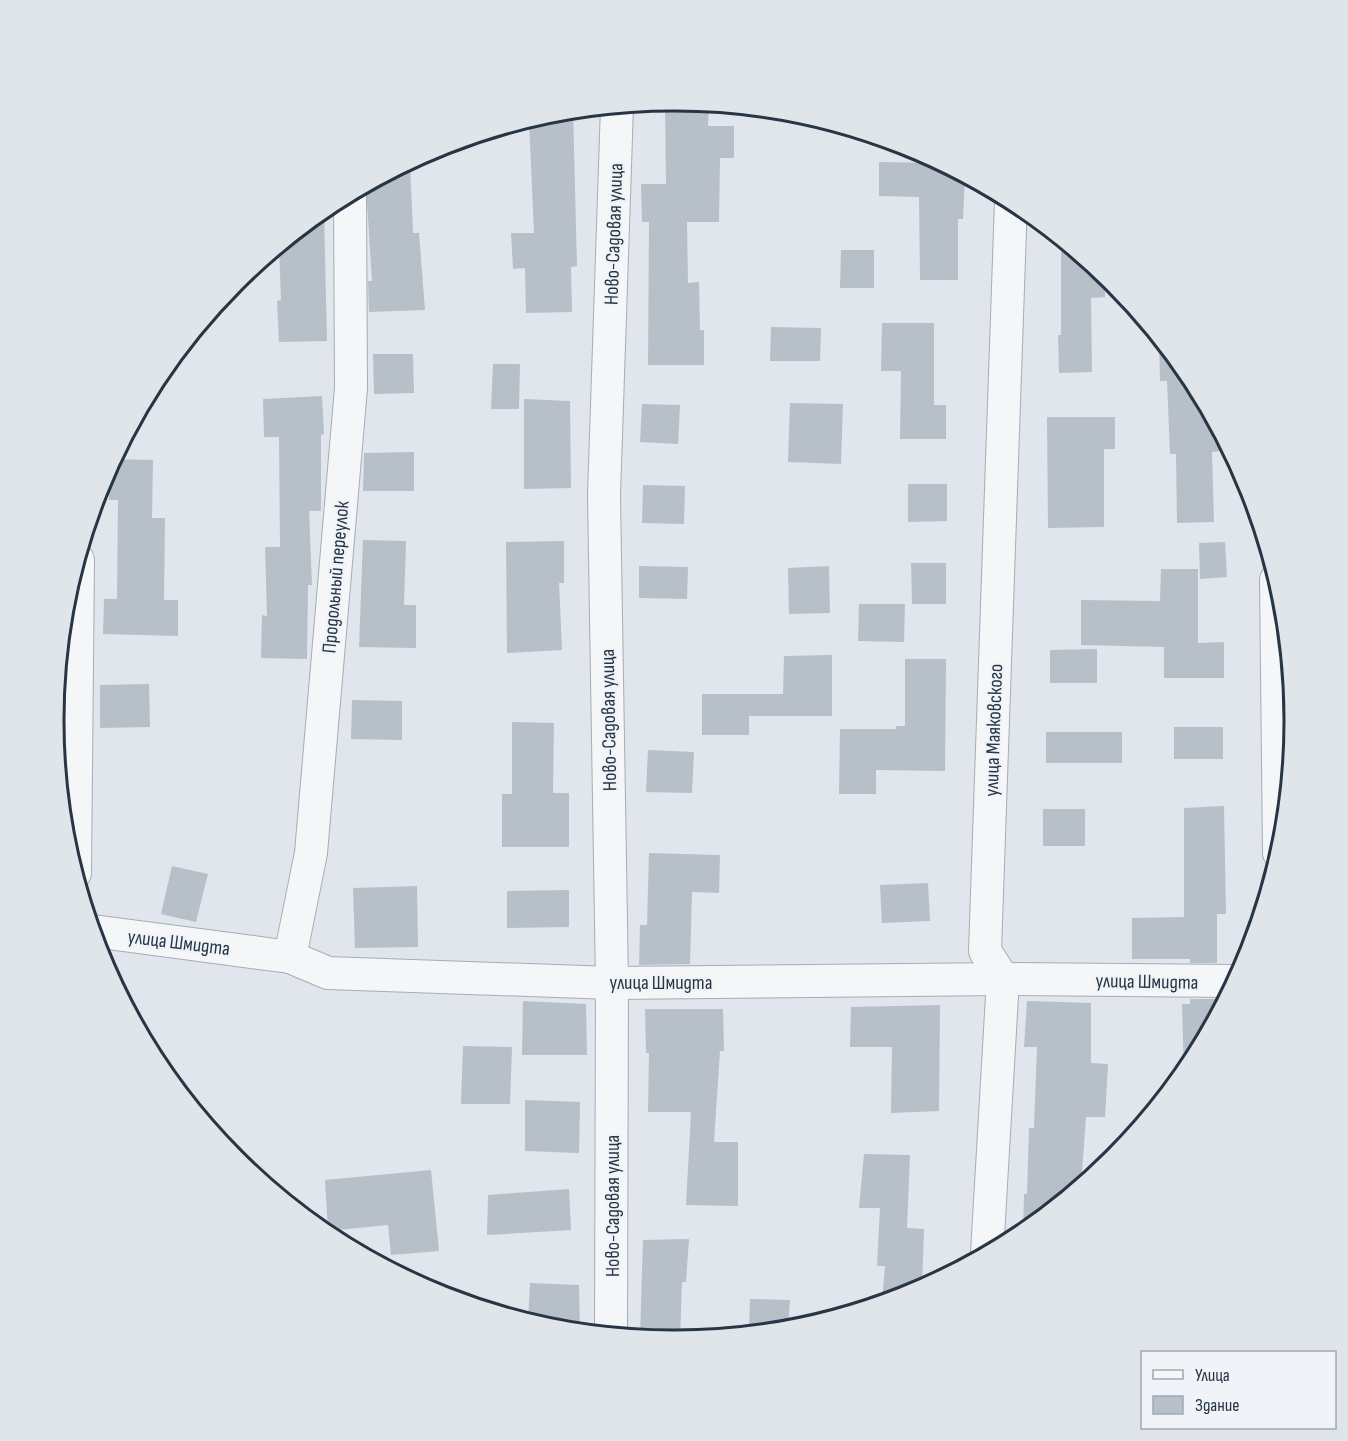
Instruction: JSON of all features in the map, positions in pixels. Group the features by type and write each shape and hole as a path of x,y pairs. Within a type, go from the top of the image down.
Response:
{"street":[{"name":"Ново-Садовая улица","path":"612,1327 612,983 604,495 617,114"},
{"name":"Продольный переулок","path":"290,957 311,854 351,388 350,205"},
{"name":"улица Маяковского","path":"1003,980 985,951 1011,213"},
{"path":"75,835 78,595"},
{"path":"1277,632 1278,796"},
{"name":"улица Шмидта","path":"103,932 290,957 328,973 612,983 1225,981"},
{"path":"988,1243 1003,980"}],"building":[{"path":"665,111 709,112 708,126 734,126 734,158 720,158 719,222 687,222 688,283 699,282 700,330 704,330 704,365 648,365 649,222 642,222 641,184 666,184"},
{"path":"573,120 577,266 571,267 572,312 526,313 525,268 513,269 511,233 534,233 529,129"},
{"path":"879,162 919,163 965,185 963,219 958,219 958,280 920,280 919,197 879,196"},
{"path":"410,171 413,233 419,233 425,310 369,312 368,281 372,281 367,195"},
{"path":"324,222 327,341 279,342 277,301 281,300 279,256"},
{"path":"841,250 874,250 874,288 840,288"},
{"path":"1061,252 1064,252 1105,290 1105,297 1091,298 1092,372 1059,373 1058,335 1061,335"},
{"path":"882,323 934,323 934,405 946,405 946,439 900,439 901,371 881,371"},
{"path":"771,327 821,328 820,361 770,361"},
{"path":"1159,351 1202,416 1221,451 1212,452 1214,522 1177,523 1176,454 1170,454 1167,381 1160,381"},
{"path":"373,354 413,354 414,393 374,394"},
{"path":"493,364 520,364 519,409 491,409"},
{"path":"322,396 324,434 321,435 321,511 309,511 312,585 308,585 307,659 261,658 262,615 267,616 265,547 280,547 279,437 264,437 263,399"},
{"path":"524,399 570,401 571,488 524,489"},
{"path":"790,403 843,404 841,464 788,462"},
{"path":"642,404 680,405 678,444 640,442"},
{"path":"1047,417 1115,417 1115,449 1104,449 1104,527 1048,528"},
{"path":"414,452 414,491 363,491 364,453"},
{"path":"123,459 153,460 152,518 165,518 164,600 178,600 178,636 103,634 104,599 117,599 118,500 109,500 109,492"},
{"path":"908,484 947,484 947,521 908,522"},
{"path":"643,485 685,486 684,524 642,523"},
{"path":"363,540 406,541 404,605 416,605 416,648 359,647"},
{"path":"564,541 564,583 559,583 562,650 507,653 506,542"},
{"path":"1225,542 1227,577 1200,579 1199,543"},
{"path":"911,563 946,563 946,604 912,604"},
{"path":"639,566 688,567 687,599 639,598"},
{"path":"829,566 830,613 789,614 788,568"},
{"path":"1161,569 1198,569 1198,643 1224,642 1224,678 1164,678 1164,647 1081,645 1081,600 1160,601"},
{"path":"859,604 905,604 904,642 858,641"},
{"path":"1097,649 1097,683 1050,683 1050,650"},
{"path":"832,655 832,716 749,716 749,735 702,735 702,694 783,694 784,656"},
{"path":"905,659 946,659 945,771 876,770 876,794 839,794 840,729 896,729 896,726 905,726"},
{"path":"149,684 150,727 100,728 100,685"},
{"path":"352,700 402,701 402,740 351,739"},
{"path":"512,722 554,723 553,793 569,793 569,847 502,847 502,794 512,794"},
{"path":"1174,727 1223,727 1223,759 1174,759"},
{"path":"1046,732 1122,732 1122,763 1046,763"},
{"path":"648,750 694,752 692,793 646,792"},
{"path":"1224,806 1226,914 1217,914 1217,963 1190,963 1190,959 1132,959 1132,918 1184,917 1184,808"},
{"path":"1043,809 1085,809 1085,846 1043,846"},
{"path":"649,853 720,855 719,893 692,892 690,964 639,965 640,925 647,925"},
{"path":"172,866 208,874 196,922 161,914"},
{"path":"928,883 930,921 882,923 880,885"},
{"path":"417,886 418,947 355,948 353,888"},
{"path":"569,890 569,927 507,928 507,891"},
{"path":"1190,999 1216,999 1183,1055 1182,1004 1190,1004"},
{"path":"523,1001 586,1004 587,1055 522,1055"},
{"path":"1027,1001 1091,1003 1091,1063 1108,1064 1105,1117 1086,1117 1082,1173 1023,1220 1024,1194 1027,1194 1029,1128 1034,1128 1037,1047 1024,1047"},
{"path":"940,1005 939,1111 891,1113 892,1047 850,1047 851,1007"},
{"path":"645,1009 723,1009 724,1051 720,1051 714,1142 738,1142 738,1206 686,1205 691,1112 648,1112 649,1053 646,1053"},
{"path":"463,1046 512,1047 510,1104 461,1104"},
{"path":"525,1100 580,1102 579,1153 525,1151"},
{"path":"864,1154 910,1155 907,1228 924,1229 922,1277 883,1293 885,1266 877,1266 880,1208 859,1208"},
{"path":"431,1170 439,1251 391,1255 388,1225 340,1230 335,1227 327,1222 325,1180"},
{"path":"569,1189 571,1230 487,1235 488,1195"},
{"path":"689,1239 686,1282 682,1282 680,1330 640,1329 643,1240"},
{"path":"530,1283 579,1285 580,1322 528,1312"},
{"path":"750,1299 790,1300 789,1319 749,1325"}]}
